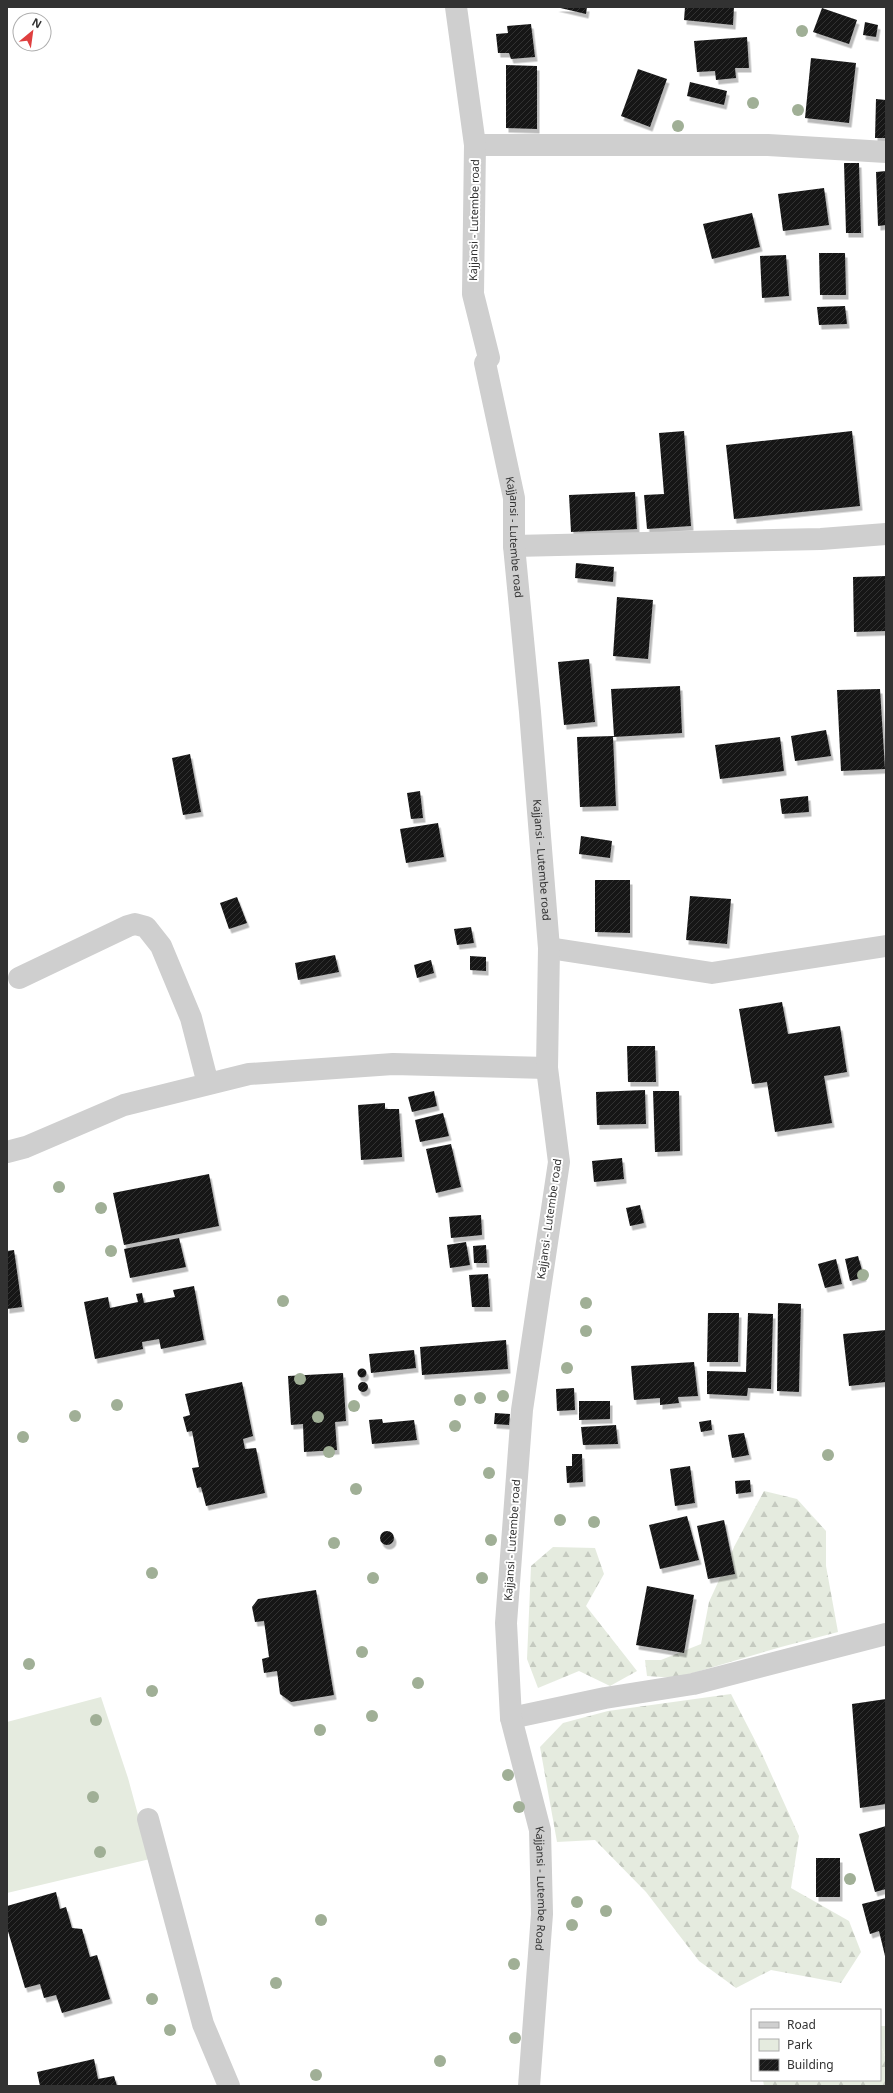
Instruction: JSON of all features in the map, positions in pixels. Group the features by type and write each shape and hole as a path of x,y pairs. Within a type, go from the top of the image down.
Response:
{"street":[{"name":"Kajjansi - Lutembe road","path":"456,7 475,145 473,294 489,358 485,363 514,498 514,546 530,712 549,948 548,1068 559,1162 522,1410 506,1623 511,1718"},
{"path":"475,145 768,145 886,152"},
{"path":"514,546 821,539 886,534"},
{"path":"20,978 128,926 135,924 146,927 161,946 182,993 191,1018 208,1084"},
{"path":"549,948 712,973 886,946"},
{"path":"7,1152 26,1147 124,1105 249,1074 393,1064 548,1068"},
{"path":"511,1718 605,1698 693,1684 886,1634"},
{"name":"Kajjansi - Lutembe Road","path":"511,1718 540,1830 542,1914 529,2086"},
{"path":"148,1820 203,2024 229,2086"}],"green space":[{"path":"764,1491 797,1499 826,1531 826,1566 838,1632 676,1678 647,1676 645,1660 661,1660 701,1644 709,1602 735,1545"},
{"path":"553,1547 595,1548 604,1574 586,1606 637,1671 610,1686 579,1671 538,1688 527,1659 531,1566"},
{"path":"731,1694 762,1754 799,1836 791,1888 849,1921 861,1952 841,1983 771,1970 736,1988 699,1961 646,1892 595,1840 557,1842 540,1747 563,1723 608,1711"},
{"path":"101,1697 128,1778 150,1859 7,1893 7,1722"},
{"path":"881,2026 886,2026 886,2059 881,2046"},
{"path":"881,2046 886,2059 886,2086 764,2086 763,2081 881,2081"}],"building":[{"path":"556,7 587,7 586,14"},
{"path":"685,7 734,7 733,25 684,20"},
{"path":"822,8 857,20 849,44 813,32"},
{"path":"865,22 878,25 876,37 863,35"},
{"path":"531,24 535,57 511,59 509,53 498,53 496,34 508,33 507,26"},
{"path":"747,37 749,68 735,68 736,78 716,80 715,71 697,72 694,41"},
{"path":"811,58 856,63 849,123 805,118"},
{"path":"506,65 537,66 537,129 506,128"},
{"path":"638,69 667,79 650,127 621,116"},
{"path":"690,82 727,91 724,105 687,96"},
{"path":"876,99 886,100 886,138 875,138"},
{"path":"844,163 859,163 861,233 846,233"},
{"path":"886,171 886,225 878,226 876,172"},
{"path":"824,188 829,225 783,231 778,194"},
{"path":"752,213 760,247 712,259 703,224"},
{"path":"819,253 845,253 846,295 820,295"},
{"path":"786,255 789,296 762,298 760,256"},
{"path":"845,306 847,324 819,325 817,307"},
{"path":"684,431 691,526 647,529 644,495 664,494 659,433"},
{"path":"852,431 860,506 734,519 726,445"},
{"path":"635,492 637,529 571,532 569,495"},
{"path":"576,563 614,567 613,582 575,578"},
{"path":"886,576 886,631 854,632 853,577"},
{"path":"617,597 653,600 648,659 613,656"},
{"path":"589,659 595,722 564,725 558,662"},
{"path":"680,686 682,733 613,737 616,806 580,807 577,737 614,736 611,689"},
{"path":"880,689 885,769 841,771 837,690"},
{"path":"826,730 831,756 795,761 791,736"},
{"path":"780,737 784,771 720,779 715,745"},
{"path":"190,754 201,812 183,815 172,758"},
{"path":"420,791 423,818 411,819 407,793"},
{"path":"808,796 809,812 782,814 780,799"},
{"path":"438,823 444,857 406,863 400,829"},
{"path":"581,836 612,841 610,858 579,854"},
{"path":"595,880 630,880 630,933 595,932"},
{"path":"690,896 731,899 727,944 686,940"},
{"path":"237,897 247,923 229,929 220,903"},
{"path":"471,927 474,943 457,945 454,929"},
{"path":"335,955 339,972 298,980 295,963"},
{"path":"470,956 486,957 486,971 470,970"},
{"path":"431,960 434,973 417,978 414,965"},
{"path":"782,1002 788,1034 840,1026 847,1072 824,1076 832,1123 775,1132 767,1082 752,1084 739,1009"},
{"path":"627,1046 655,1046 656,1082 628,1082"},
{"path":"645,1090 646,1124 597,1125 596,1092"},
{"path":"434,1091 437,1106 412,1112 408,1097"},
{"path":"653,1091 679,1091 680,1151 655,1152"},
{"path":"385,1103 385,1109 399,1109 402,1157 361,1160 358,1105"},
{"path":"443,1113 449,1136 420,1142 415,1120"},
{"path":"451,1144 461,1187 436,1193 426,1149"},
{"path":"622,1158 624,1179 594,1182 592,1161"},
{"path":"209,1174 219,1226 124,1245 113,1193"},
{"path":"640,1205 644,1223 630,1226 626,1208"},
{"path":"481,1215 482,1235 451,1238 449,1217"},
{"path":"179,1238 186,1267 130,1278 124,1249"},
{"path":"466,1242 470,1265 450,1268 447,1245"},
{"path":"486,1245 487,1263 474,1263 473,1246"},
{"path":"14,1250 22,1307 7,1309 7,1251"},
{"path":"858,1256 864,1277 850,1281 845,1259"},
{"path":"836,1259 842,1284 825,1288 818,1264"},
{"path":"488,1274 490,1307 472,1307 469,1275"},
{"path":"194,1286 204,1340 161,1349 159,1339 142,1342 143,1349 95,1359 84,1302 108,1297 110,1308 138,1302 136,1294 142,1293 144,1303 175,1297 173,1290"},
{"path":"778,1303 801,1304 799,1392 777,1391"},
{"path":"708,1313 739,1313 738,1362 707,1362"},
{"path":"748,1313 773,1314 771,1389 748,1388 747,1396 707,1394 707,1371 746,1372"},
{"path":"886,1330 886,1382 849,1386 843,1334"},
{"path":"506,1340 508,1369 422,1375 420,1347"},
{"path":"414,1350 416,1368 371,1373 369,1354"},
{"path":"694,1362 698,1396 678,1397 679,1403 660,1405 660,1398 634,1400 631,1366"},
{"path":"362,1368 367,1373 362,1378 357,1373"},
{"path":"343,1373 346,1421 335,1422 337,1450 304,1452 303,1424 291,1425 288,1376"},
{"path":"242,1382 253,1436 243,1439 245,1449 256,1448 265,1493 206,1506 201,1487 197,1488 192,1468 199,1467 192,1431 187,1432 183,1417 190,1415 185,1394"},
{"path":"361,1382 365,1382 367,1383 367,1391 361,1392 358,1389 358,1385"},
{"path":"574,1388 575,1410 557,1411 556,1389"},
{"path":"579,1401 610,1401 610,1419 579,1420"},
{"path":"495,1413 510,1414 509,1425 494,1424"},
{"path":"382,1419 383,1423 414,1420 417,1440 372,1444 369,1420"},
{"path":"711,1420 712,1430 701,1432 699,1422"},
{"path":"616,1425 618,1444 583,1445 581,1427"},
{"path":"744,1433 749,1455 732,1458 728,1435"},
{"path":"572,1454 582,1454 583,1482 567,1483 566,1466 572,1466"},
{"path":"690,1466 695,1503 675,1506 670,1469"},
{"path":"750,1480 751,1492 736,1494 735,1481"},
{"path":"687,1516 699,1560 660,1569 649,1525"},
{"path":"724,1520 735,1574 708,1579 697,1526"},
{"path":"387,1531 392,1533 394,1538 392,1543 387,1545 382,1543 380,1538 382,1533"},
{"path":"647,1586 694,1595 684,1653 636,1645"},
{"path":"316,1590 334,1695 291,1702 280,1694 277,1671 264,1673 262,1659 269,1657 264,1621 255,1622 252,1607 258,1599"},
{"path":"886,1699 886,1804 860,1808 852,1704"},
{"path":"886,1826 886,1889 875,1892 859,1834"},
{"path":"816,1858 840,1858 840,1897 816,1897"},
{"path":"56,1892 60,1909 66,1907 72,1928 82,1929 90,1957 97,1955 110,1999 62,2013 56,1995 44,1998 40,1984 25,1988 7,1928 7,1906"},
{"path":"886,1898 885,1956 879,1931 870,1934 862,1904"},
{"path":"94,2059 98,2079 114,2076 117,2086 40,2086 37,2072"}]}
